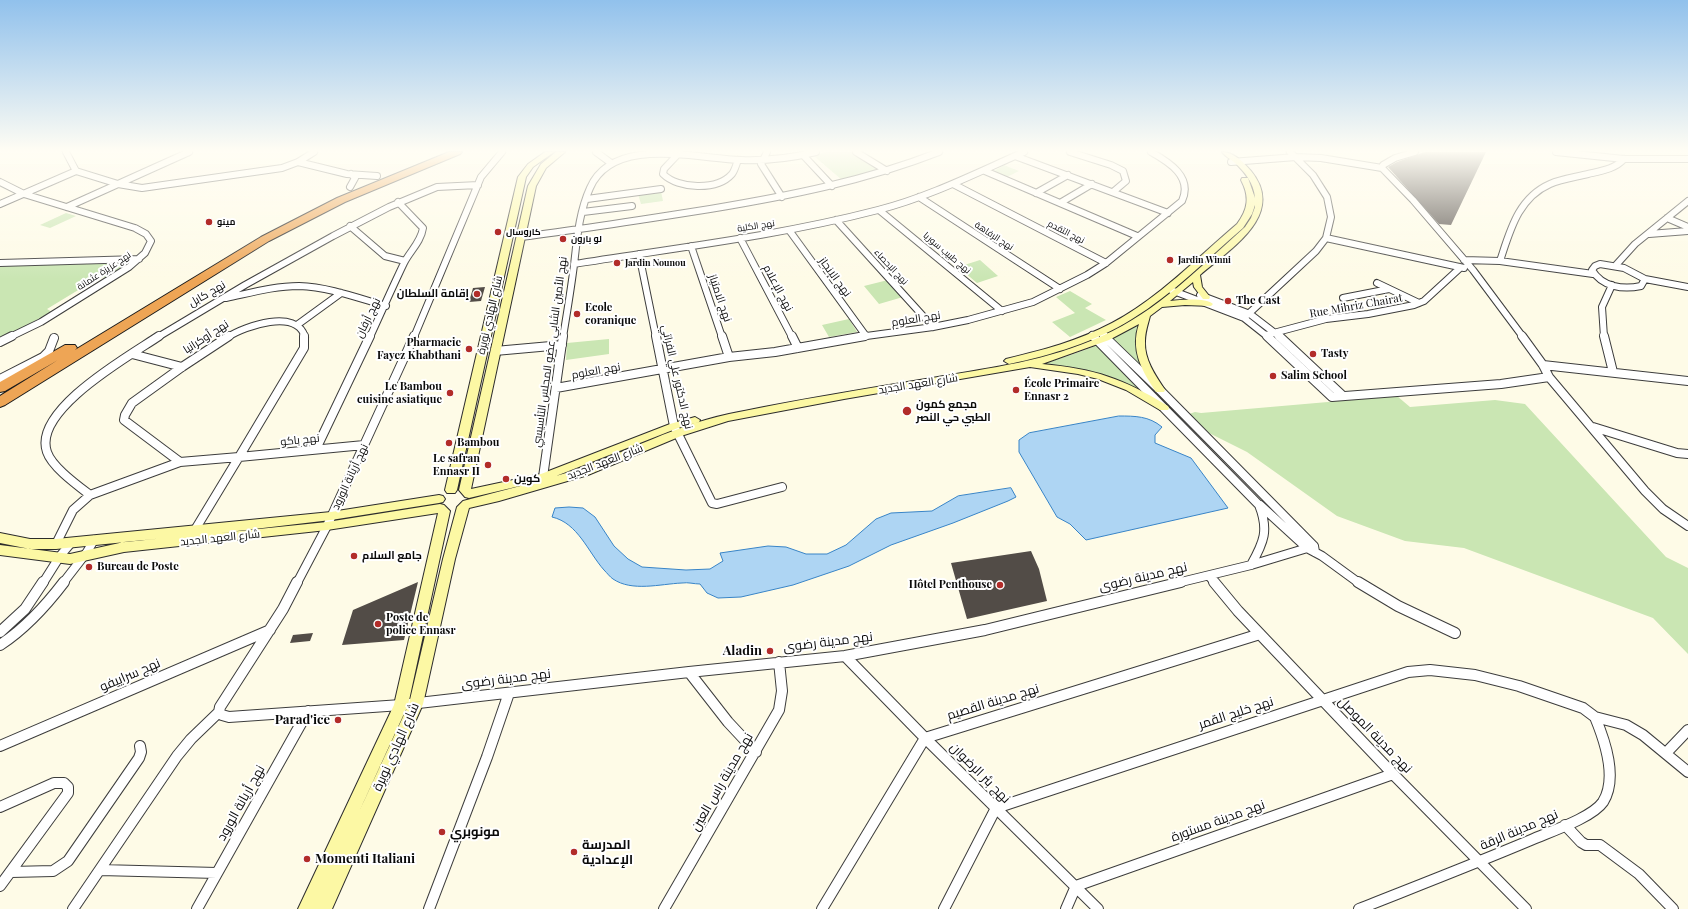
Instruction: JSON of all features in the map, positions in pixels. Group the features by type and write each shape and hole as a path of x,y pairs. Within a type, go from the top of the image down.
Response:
{"highway":[{"path":"0,408 154,312 218,260 274,223 334,194"},
{"path":"218,260 256,237 342,194"},
{"path":"0,388 80,342 146,300 207,270 328,206 355,194"},
{"path":"0,402 207,270"},
{"path":"0,395 89,345"}],"main road":[{"name":"شارع الهادي نويرة","path":"451,490 518,194"},
{"name":"شارع الهادي نويرة","path":"323,909 416,704 449,559 466,499 530,194"},
{"name":"شارع العهد الجديد","path":"466,499 500,497 584,472 676,430 756,412 1027,365 1099,337 1146,314 1160,305 1174,288 1240,226 1248,214 1252,202 1251,194"},
{"name":"شارع العهد الجديد","path":"0,550 57,559 70,559 124,547 191,536 329,521 441,506 456,510 466,499 543,477 736,408 1022,359 1099,337 1196,275 1248,229 1257,218 1260,204 1260,194"},
{"path":"1160,305 1207,300 1198,287 1196,275"},
{"path":"1146,314 1141,332 1141,351 1148,373 1160,390"},
{"path":"1027,365 1066,369 1092,374 1139,392 1164,408"},
{"path":"441,506 451,490 458,489 466,499"},
{"name":"شارع الهادي نويرة","path":"306,909 401,705 441,506"},
{"name":"شارع العهد الجديد","path":"0,538 30,544 56,544 94,540 191,536"}],"street":[{"path":"0,204 23,194"},
{"name":"نهج عزيزة عثمانة","path":"0,342 41,322 139,260 145,253 151,241 149,236 135,228 25,194"},
{"path":"67,207 95,194"},
{"name":"نهج كابل","path":"90,495 51,459 46,451 49,431 52,423 60,411 73,398 132,354 177,324 350,226 398,202 418,194"},
{"name":"نهج أريانة الورود","path":"73,909 177,756 190,739 219,712 302,575 329,521 411,344 474,194"},
{"name":"نهج الأمين الشابي عضو المجلس التأسيسي","path":"543,477 574,264 577,230 589,194"},
{"path":"587,199 621,194"},
{"path":"521,237 577,230 794,194"},
{"name":"نهج الكلية","path":"574,264 789,230 879,210 926,194"},
{"name":"نهج التقدم","path":"974,194 1106,263"},
{"path":"1039,194 1137,236"},
{"path":"1060,203 1074,194"},
{"path":"1119,194 1168,213"},
{"name":"نهج العلوم","path":"556,388 729,357 933,327 968,320 1033,302 1060,289 1106,263 1137,236 1168,213 1185,197 1185,194"},
{"path":"1247,316 1316,251 1326,238 1331,217 1325,194"},
{"path":"1408,194 1473,270 1544,365 1549,377 1645,492 1663,509 1688,526"},
{"path":"1500,261 1515,217 1525,203 1534,194"},
{"name":"نهج الرفاهة","path":"919,197 1060,289"},
{"path":"1616,266 1624,253 1688,201"},
{"name":"نهج أرفان","path":"316,449 386,306 405,261 422,235 423,228 398,202"},
{"path":"583,212 632,206"},
{"name":"نهج طبيب سوريا","path":"879,210 1002,311"},
{"path":"1667,218 1688,227"},
{"name":"نهج الإحصاء","path":"836,220 933,327"},
{"path":"350,226 385,256 405,261"},
{"name":"نهج الإنجاز","path":"789,230 866,336"},
{"path":"1648,234 1688,231"},
{"name":"نهج الإعلام","path":"740,238 798,348"},
{"path":"1326,238 1473,270"},
{"name":"نهج الامتياز","path":"691,246 729,357"},
{"name":"نهج الدكتور علي الفراتي","path":"639,254 676,430 712,503 717,504 782,486"},
{"path":"0,263 139,260"},
{"path":"1464,260 1500,261 1593,274 1597,278 1612,285 1634,288 1641,286 1644,279"},
{"path":"1593,274 1592,270 1595,266 1606,264 1634,272 1644,279 1688,287"},
{"name":"Rue Mihriz Chairat","path":"1266,335 1326,319 1395,310 1419,303 1424,301 1460,268"},
{"path":"1377,283 1419,303"},
{"path":"1612,285 1602,307 1602,320 1603,333 1613,372"},
{"path":"218,300 272,288 292,286 308,287 341,293 386,306"},
{"path":"1174,288 1247,316 1275,333 1343,396"},
{"path":"1343,298 1390,289"},
{"path":"191,536 304,348 304,333 297,324 341,293"},
{"path":"1247,316 1332,397 1501,384 1549,377"},
{"name":"نهج أوكرانيا","path":"180,462 135,430 124,420 127,409 132,403 182,367 238,330 250,326 278,322 297,324"},
{"path":"1099,337 1160,390 1312,549"},
{"path":"1099,337 1164,408 1259,505 1312,549 1349,577 1388,602 1455,633"},
{"path":"0,379 43,357 49,351 54,338"},
{"path":"496,351 562,345"},
{"path":"132,354 182,367"},
{"path":"1544,365 1688,381"},
{"path":"1592,427 1677,453 1688,454"},
{"name":"نهج باكو","path":"238,457 364,445"},
{"path":"56,544 73,510 90,495 180,462 238,457"},
{"path":"1251,565 1259,550 1264,535 1265,523 1259,505"},
{"path":"0,645 16,635 37,615 84,556 94,540"},
{"path":"0,632 12,623 29,604 57,559 71,543"},
{"name":"نهج مدينة رضوى","path":"401,705 779,662 845,656 953,637 1209,576 1312,549"},
{"name":"نهج مدينة الموصل","path":"1209,576 1238,611 1322,700 1478,862 1526,909"},
{"name":"نهج سراييفو","path":"0,746 270,630"},
{"name":"نهج مدينة القصيم","path":"925,738 1260,634"},
{"name":"نهج بئر الرضوان","path":"845,656 925,738 1098,909"},
{"name":"نهج مدينة راس العين","path":"664,909 756,752 778,710 782,691 779,662"},
{"name":"نهج خليج القمر","path":"996,808 1408,672 1426,669 1448,670 1489,678 1583,708 1595,717 1626,725 1643,735 1688,772"},
{"path":"689,672 728,722 756,752"},
{"path":"429,909 487,757 509,693"},
{"path":"219,712 222,715 229,717 401,705"},
{"name":"نهج أريانة الورود","path":"198,909 308,711"},
{"name":"نهج مدينة الرقة","path":"1359,909 1478,862 1582,818 1602,803 1609,789 1609,768 1602,733 1595,717"},
{"path":"1666,753 1688,730"},
{"path":"822,909 925,738"},
{"path":"11,872 53,871 68,861 140,758 140,746"},
{"name":"نهج مدينة مستورة","path":"1076,886 1393,774"},
{"path":"0,807 54,783 64,783 68,787 68,794 0,886"},
{"path":"944,909 996,808"},
{"path":"1565,825 1581,842 1586,845 1600,845 1639,874 1673,909"},
{"path":"100,870 217,873"},
{"path":"1066,909 1076,886"}],"green space":[{"path":"638,194 662,194 663,201 641,204"},
{"path":"66,213 76,216 50,228 40,225"},
{"path":"980,260 998,276 977,283 958,267"},
{"path":"129,263 107,277 98,278 47,309 52,312 0,339 0,266"},
{"path":"888,280 903,297 879,304 864,286"},
{"path":"1070,291 1092,304 1085,308 1106,320 1070,337 1052,322 1075,313 1056,297"},
{"path":"849,319 857,332 829,337 822,325"},
{"path":"1141,321 1144,370 1141,391 1116,380 1081,369 1041,364 1093,347"},
{"path":"609,339 609,354 566,360 567,343"},
{"path":"1397,396 1410,407 1495,400 1525,404 1666,557 1688,568 1688,654 1653,618 1464,548 1405,541 1337,516 1247,452 1209,433 1189,414 1195,412 1201,413"}],"water":[{"path":"1119,416 1147,419 1162,427 1155,435 1155,443 1191,458 1228,508 1086,540 1070,524 1057,517 1019,452 1019,440 1029,433"},
{"path":"1011,488 1016,497 1008,501 953,523 891,545 849,566 793,585 741,597 718,598 707,593 700,584 684,583 656,586 637,586 621,583 612,578 604,570 582,539 569,525 552,517 555,508 583,508 595,517 614,546 628,559 642,567 686,570 710,569 723,561 720,553 768,546 786,547 806,554 827,554 846,545 876,519 891,513 932,511 958,496"}],"building":[{"path":"1413,194 1466,194 1451,225 1439,224"},
{"name":"إقامة السلطان","path":"485,287 481,301 469,302 473,288"},
{"name":"Hôtel Penthouse","path":"1031,551 1039,569 1047,601 967,619 951,563"},
{"name":"Poste de police Ennasr","path":"418,582 404,640 342,645 353,610"},
{"path":"313,633 310,641 290,643 293,635"}],"place":[{"name":"مينو","path":"209,222"},
{"name":"كاروسال","path":"498,232"},
{"name":"لو بارون","path":"563,239"},
{"name":"Jardin Winni","path":"1170,260"},
{"name":"Jardin Nounou","path":"617,263"},
{"name":"إقامة السلطان","path":"477,294"},
{"name":"The Cast","path":"1228,301"},
{"name":"Ecole coranique","path":"577,314"},
{"name":"Pharmacie Fayez Khabthani","path":"469,349"},
{"name":"Tasty","path":"1313,354"},
{"name":"Salim School","path":"1273,376"},
{"name":"École Primaire Ennasr 2","path":"1016,390"},
{"name":"Le Bambou cuisine asiatique","path":"450,393"},
{"name":"مجمع كمون الطبي حي النصر","path":"907,411"},
{"name":"Bambou","path":"449,443"},
{"name":"Le safran Ennasr II","path":"488,465"},
{"name":"كوين","path":"506,479"},
{"name":"جامع السلام","path":"354,556"},
{"name":"Bureau de Poste","path":"89,567"},
{"name":"Hôtel Penthouse","path":"1000,585"},
{"name":"Poste de police Ennasr","path":"378,624"},
{"name":"Aladin","path":"770,651"},
{"name":"Parad'ice","path":"338,720"},
{"name":"مونوبري","path":"442,832"},
{"name":"المدرسة الإعدادية","path":"574,852"},
{"name":"Momenti Italiani","path":"307,859"}]}
